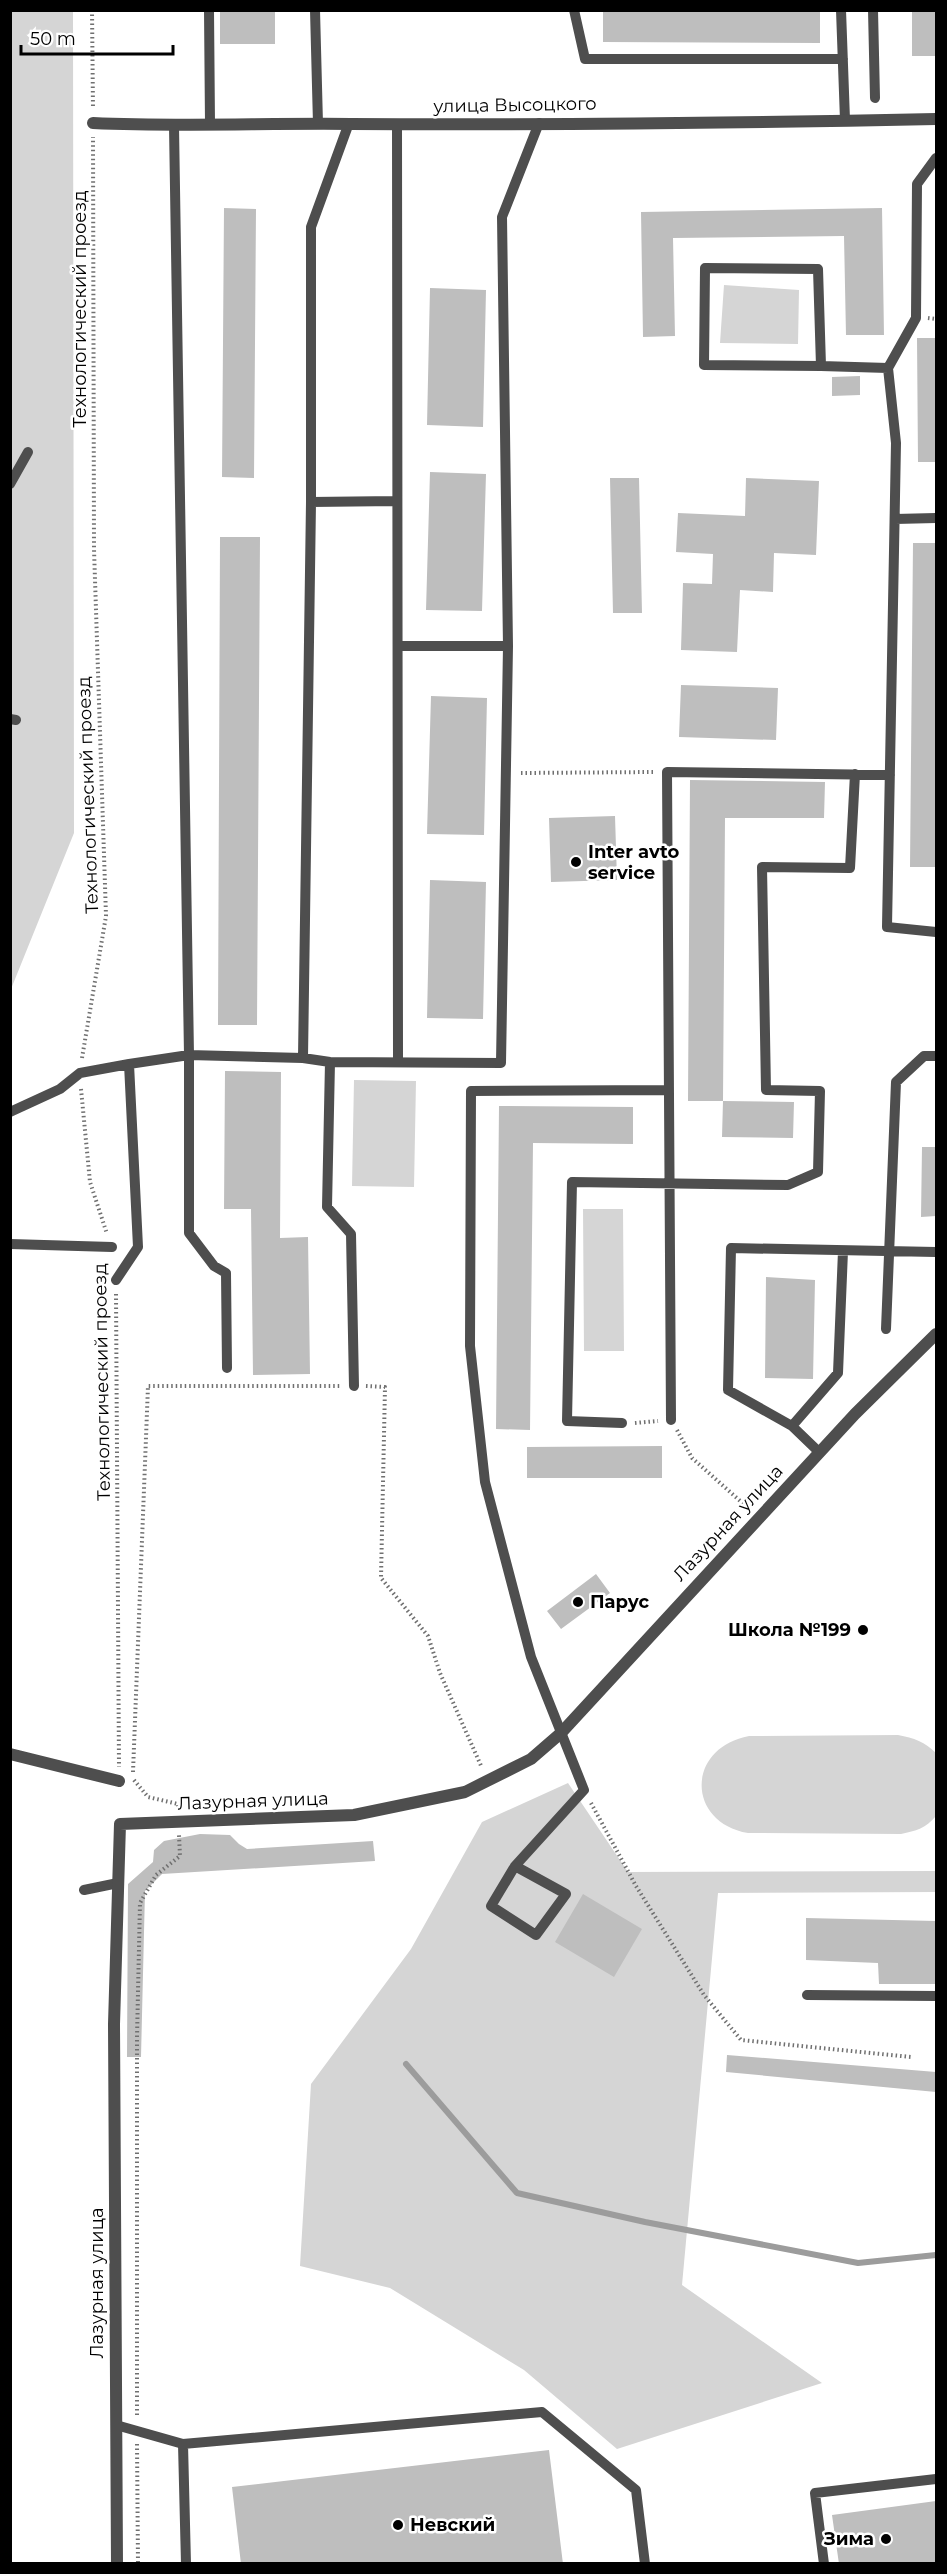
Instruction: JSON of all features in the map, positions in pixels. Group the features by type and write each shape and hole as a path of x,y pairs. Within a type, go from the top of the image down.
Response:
{"street":[{"name":"улица Высоцкого","path":"93,123 174,126 936,119"},
{"name":"Лазурная улица","path":"117,2564 114,2024 120,1824 354,1815 465,1792 531,1759 561,1733 819,1452 936,1334"},
{"path":"10,1754 119,1781"}],"lane":[{"path":"209,10 210,124"},
{"path":"315,10 318,124"},
{"path":"574,10 585,60 843,59"},
{"path":"842,10 845,120"},
{"path":"873,10 875,98"},
{"path":"303,1058 311,227 349,123"},
{"path":"10,1112 60,1089 80,1073 189,1055 303,1058 330,1062 501,1063 508,646 502,217 539,123"},
{"path":"397,124 398,1061"},
{"path":"174,126 189,1055 189,1233 214,1266 226,1273 227,1368"},
{"path":"936,158 917,184 915,318 888,368 896,443 887,927 936,932"},
{"path":"821,366 818,268 705,268 704,365 888,368"},
{"path":"10,484 28,452"},
{"path":"310,502 398,501"},
{"path":"895,519 936,518"},
{"path":"398,646 508,646"},
{"path":"671,1420 667,772 890,775"},
{"path":"622,1424 567,1421 572,1182 788,1185 818,1172 820,1091 766,1090 762,867 850,868 855,774"},
{"path":"886,1329 896,1082 924,1056 936,1056"},
{"path":"330,1062 327,1207 351,1234 354,1386"},
{"path":"116,1280 138,1247 129,1064"},
{"path":"515,1866 567,1894 536,1935 491,1906 515,1866 584,1790 531,1657 484,1482 470,1346 471,1091 669,1090"},
{"path":"10,1244 112,1247"},
{"path":"819,1452 792,1426 728,1390 731,1248 936,1252"},
{"path":"792,1426 838,1373 843,1251"},
{"path":"84,1890 118,1883"},
{"path":"807,1995 936,1996"},
{"path":"116,2425 137,2433 183,2444 542,2412 636,2490 645,2564"},
{"path":"183,2444 186,2564"},
{"path":"824,2564 815,2493 936,2479"}],"path":[{"name":"Технологический проезд","path":"92,10 94,549 106,916 80,1073 90,1182 112,1247"},
{"path":"506,773 667,772"},
{"name":"Технологический проезд","path":"116,1280 119,1781"},
{"path":"138,2564 137,2037 140,1903 156,1875 180,1856 178,1804 148,1797 134,1780 133,1767 147,1386 385,1387 381,1578 428,1636 440,1674 477,1751 486,1777"},
{"path":"622,1424 671,1420 692,1458 758,1517"},
{"path":"584,1790 636,1886 704,1995 741,2040 911,2057"}],"shaded area":[{"path":"11,11 73,11 74,833 11,989"},
{"path":"724,285 799,290 798,344 720,343"},
{"path":"354,1080 416,1081 414,1187 352,1186"},
{"path":"583,1209 623,1209 624,1351 584,1351"},
{"path":"898,1735 919,1741 936,1753 936,1816 916,1830 901,1834 748,1833 728,1826 713,1815 704,1801 702,1785 705,1769 714,1755 728,1743 749,1736"},
{"path":"568,1783 628,1872 936,1871 936,1892 718,1893 682,2285 822,2383 617,2449 524,2370 390,2288 300,2266 311,2084 411,1949 482,1822"}],"building":[{"path":"220,10 275,10 275,44 220,44"},
{"path":"603,10 820,10 820,43 603,42"},
{"path":"912,10 936,10 936,56 912,56"},
{"path":"224,208 256,209 254,478 222,477"},
{"path":"882,208 884,335 846,335 844,236 673,238 675,336 643,337 641,212"},
{"path":"430,288 486,290 483,427 427,425"},
{"path":"917,338 936,338 936,462 918,462"},
{"path":"860,376 860,395 832,396 832,377"},
{"path":"430,472 486,474 482,611 426,610"},
{"path":"610,478 639,478 642,613 613,613"},
{"path":"746,478 819,481 816,555 774,553 773,592 740,590 737,652 681,650 683,583 712,584 713,554 676,552 678,513 745,516"},
{"path":"220,537 260,537 257,1025 218,1025"},
{"path":"913,543 936,543 936,867 910,867"},
{"path":"681,685 778,688 776,740 679,737"},
{"path":"431,696 487,698 484,835 427,834"},
{"path":"690,780 825,782 824,818 725,818 723,1101 688,1101"},
{"path":"615,816 617,880 551,882 549,818"},
{"path":"430,880 486,882 483,1019 427,1018"},
{"path":"225,1071 281,1072 280,1238 308,1237 310,1374 253,1375 251,1209 224,1209"},
{"path":"723,1101 794,1102 793,1138 722,1137"},
{"path":"499,1106 633,1107 633,1144 533,1143 530,1430 496,1429"},
{"path":"922,1147 936,1147 936,1216 921,1217"},
{"path":"766,1277 815,1280 813,1379 765,1378"},
{"path":"662,1446 662,1478 527,1478 527,1447"},
{"name":"Парус","path":"596,1574 610,1593 561,1629 547,1611"},
{"path":"200,1834 230,1835 247,1849 373,1841 375,1861 162,1874 145,1891 141,2057 127,2057 128,1884 153,1862 154,1850 164,1841"},
{"path":"583,1894 642,1929 614,1977 555,1942"},
{"path":"806,1918 936,1921 936,1984 879,1984 878,1963 806,1960"},
{"path":"727,2055 936,2072 936,2092 726,2072"},
{"name":"Невский","path":"549,2450 563,2564 241,2564 232,2487"},
{"name":"Зима","path":"936,2501 936,2564 839,2564 832,2515"}],"waterway":[{"path":"406,2064 517,2193 645,2222 858,2263 936,2255"}],"place":[{"name":"Inter avto service","path":"576,862"},
{"name":"Парус","path":"578,1602"},
{"name":"Школа №199","path":"863,1630"},
{"name":"Невский","path":"398,2525"},
{"name":"Зима","path":"886,2539"}]}
